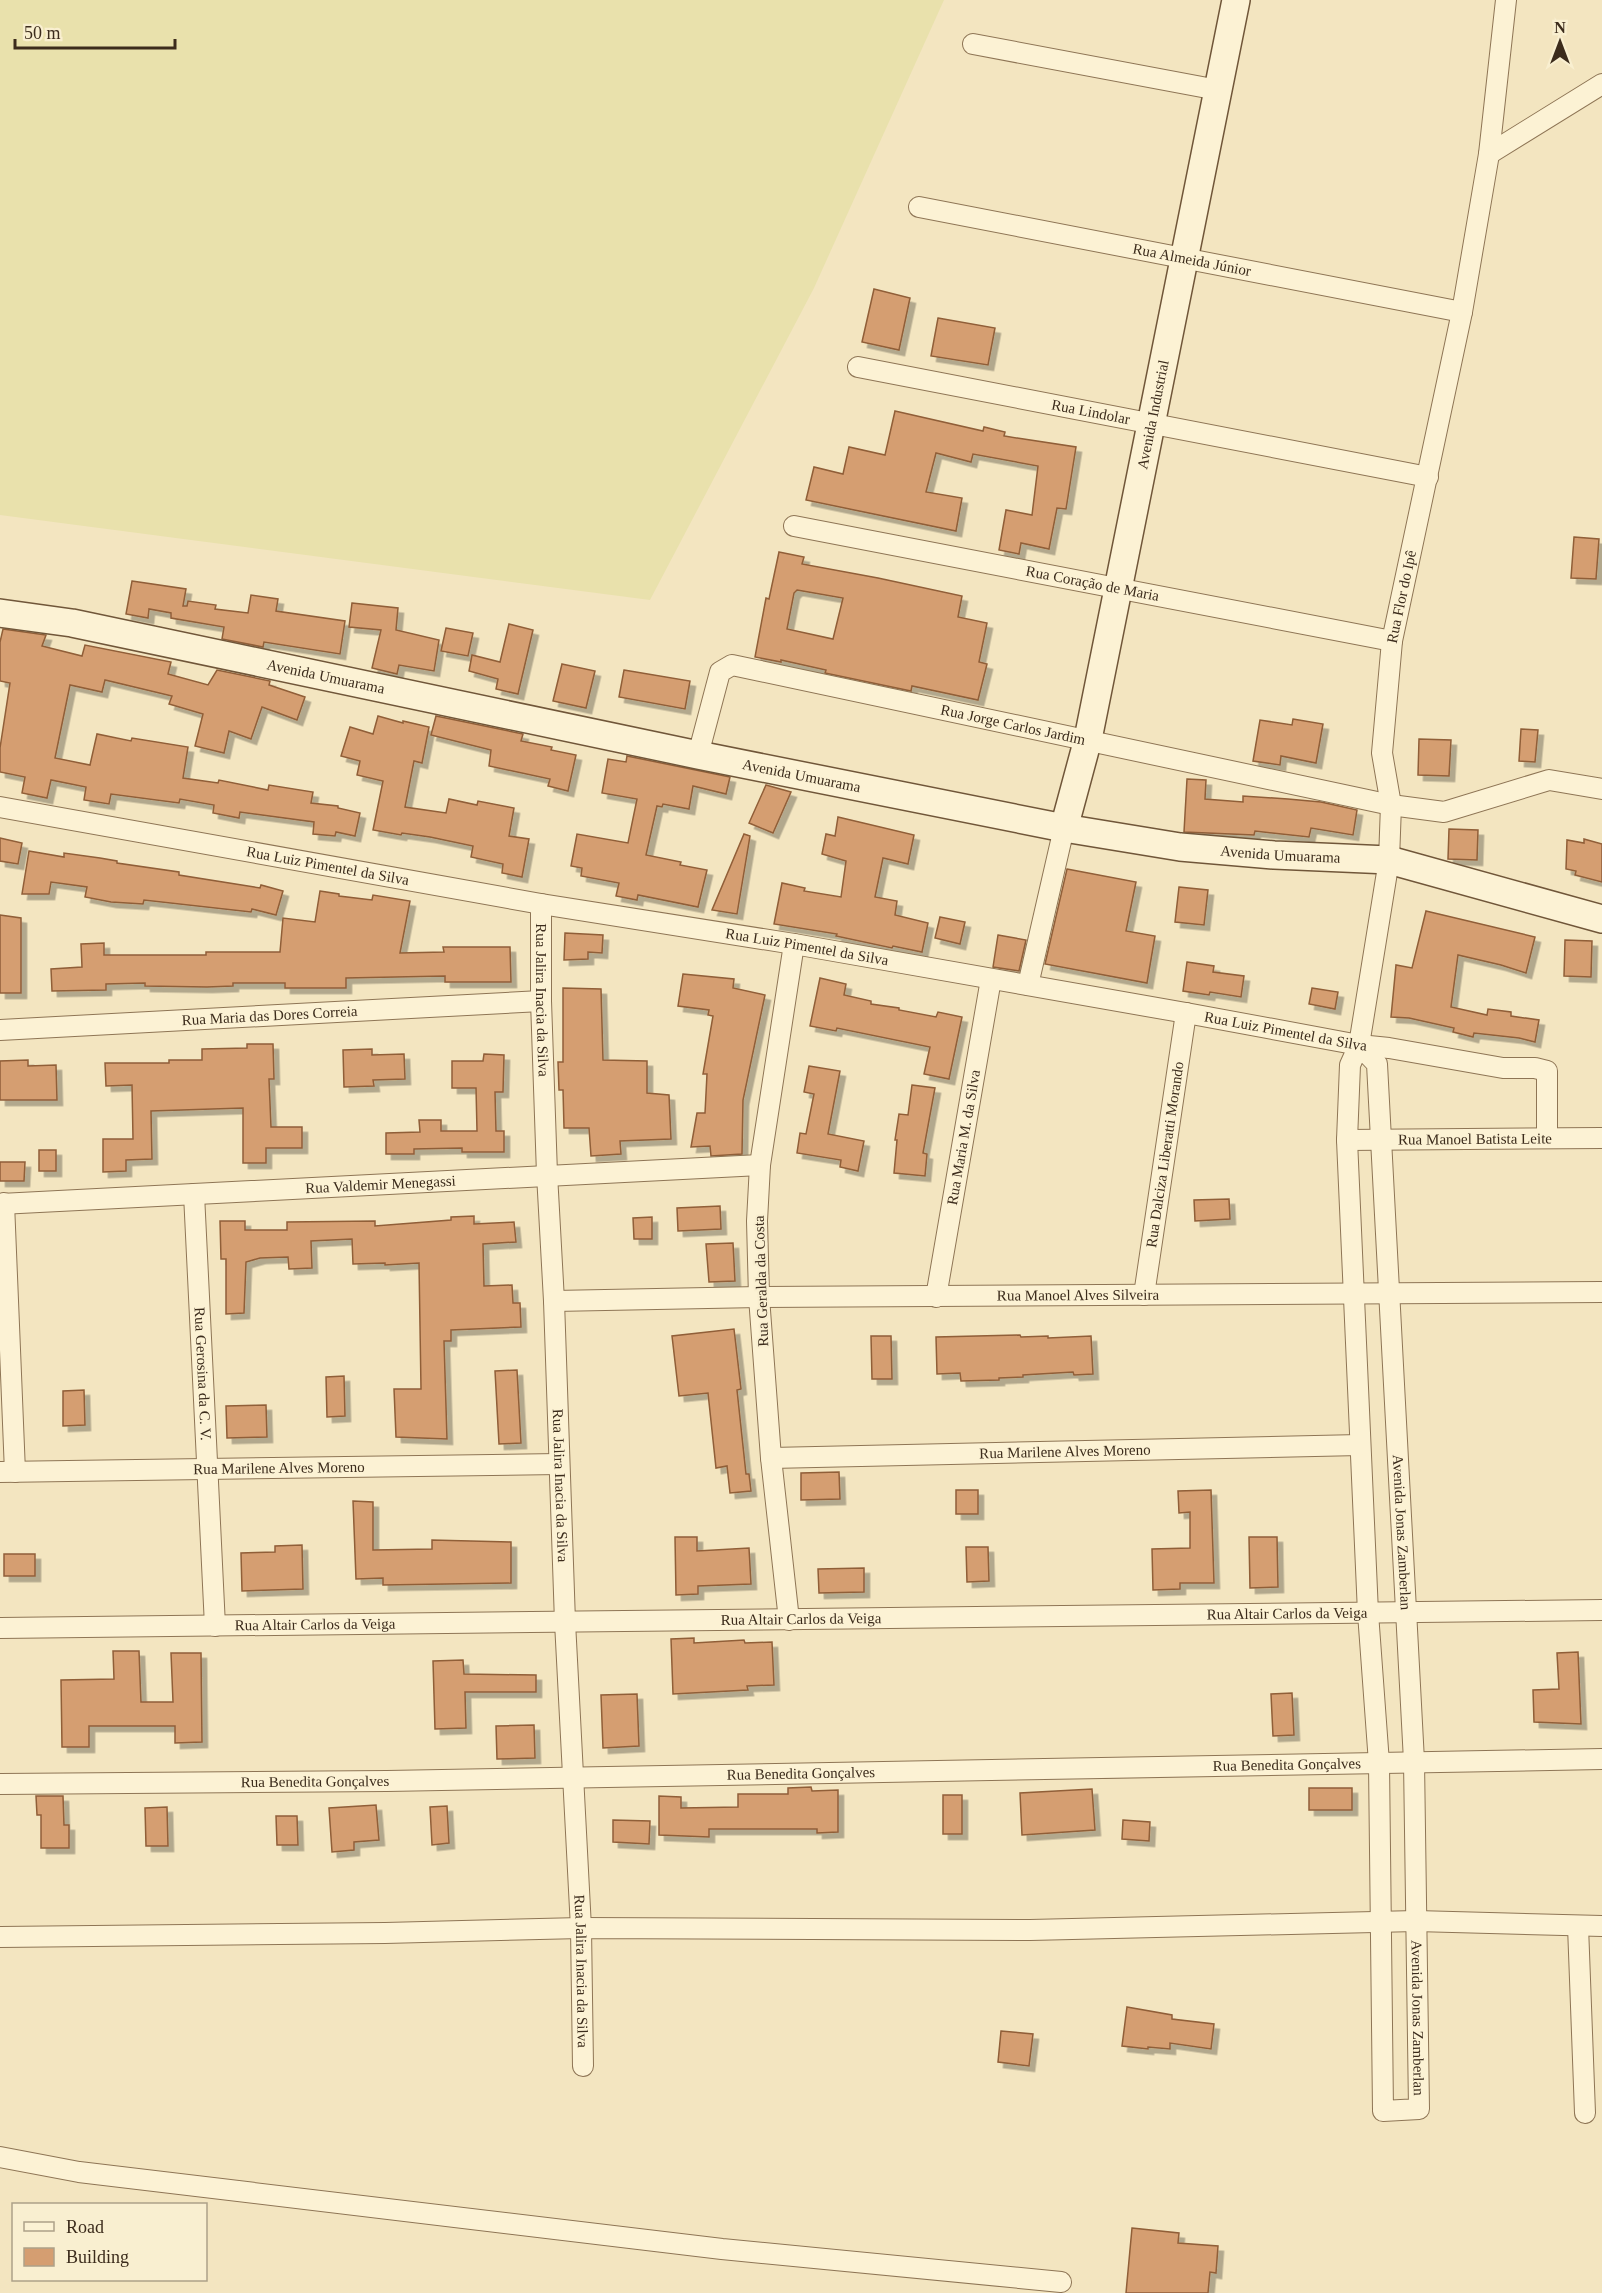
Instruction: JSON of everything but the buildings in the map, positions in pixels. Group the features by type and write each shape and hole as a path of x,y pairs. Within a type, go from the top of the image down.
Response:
{"street":[{"name":"Avenida Industrial","path":"1064,828 1088,739 1236,0"},
{"name":"Rua Flor do Ipê","path":"1359,1045 1389,860 1391,805 1382,753 1392,641 1462,312 1489,154 1506,0"},
{"path":"973,44 1218,90"},
{"path":"1489,154 1602,84"},
{"name":"Rua Almeida Júnior","path":"919,207 1462,312"},
{"name":"Rua Lindolar","path":"858,367 1428,477"},
{"name":"Rua Coração de Maria","path":"794,526 1392,641"},
{"name":"Avenida Umuarama","path":"0,613 72,623 698,755 1064,828 1180,847 1274,855 1389,860 1602,919"},
{"name":"Rua Jorge Carlos Jardim","path":"698,755 720,672 732,665 1391,805 1444,812 1549,780 1602,789"},
{"name":"Rua Luiz Pimentel da Silva","path":"0,807 541,904 794,944 1359,1045 1503,1068 1535,1068 1546,1071 1546,1138"},
{"path":"1028,985 1064,828"},
{"name":"Rua Jalira Inacia da Silva","path":"541,904 541,1001 547,1174 554,1301 565,1622 581,1928 583,2066"},
{"name":"Rua Geralda da Costa","path":"789,1620 771,1458 759,1297 758,1221 760,1165 794,944"},
{"name":"Rua Maria M. da Silva","path":"936,1297 991,979"},
{"name":"Rua Maria das Dores Correia","path":"0,1030 541,1001"},
{"name":"Rua Dalciza Liberatti Morando","path":"1144,1295 1186,1013"},
{"name":"Avenida Jonas Zamberlan","path":"1359,1045 1377,1064 1382,1139 1388,1293 1414,1761 1419,2109 1383,2111 1379,1763 1368,1613 1347,1140 1350,1065 1359,1045"},
{"name":"Rua Manoel Batista Leite","path":"1347,1140 1602,1138"},
{"name":"Rua Valdemir Menegassi","path":"2,1204 547,1174 760,1165"},
{"name":"Rua Gerosina da C. V.","path":"194,1194 215,1626"},
{"path":"2,1204 8,1472"},
{"name":"Rua Manoel Alves Silveira","path":"554,1301 759,1297 1602,1292"},
{"name":"Rua Marilene Alves Moreno","path":"771,1458 1360,1445"},
{"name":"Rua Marilene Alves Moreno","path":"8,1472 559,1464"},
{"name":"Rua Altair Carlos da Veiga","path":"0,1628 1368,1613 1405,1610 1602,1610"},
{"name":"Rua Benedita Gonçalves","path":"0,1784 573,1778 1602,1759"},
{"path":"0,1937 385,1933 581,1928 1030,1930 1416,1921 1602,1926"},
{"path":"1578,1926 1585,2113"},
{"path":"0,2157 80,2172 674,2243 1061,2282"}],"shaded area":[{"path":"0,0 944,0 814,288 650,600 0,515"}]}
